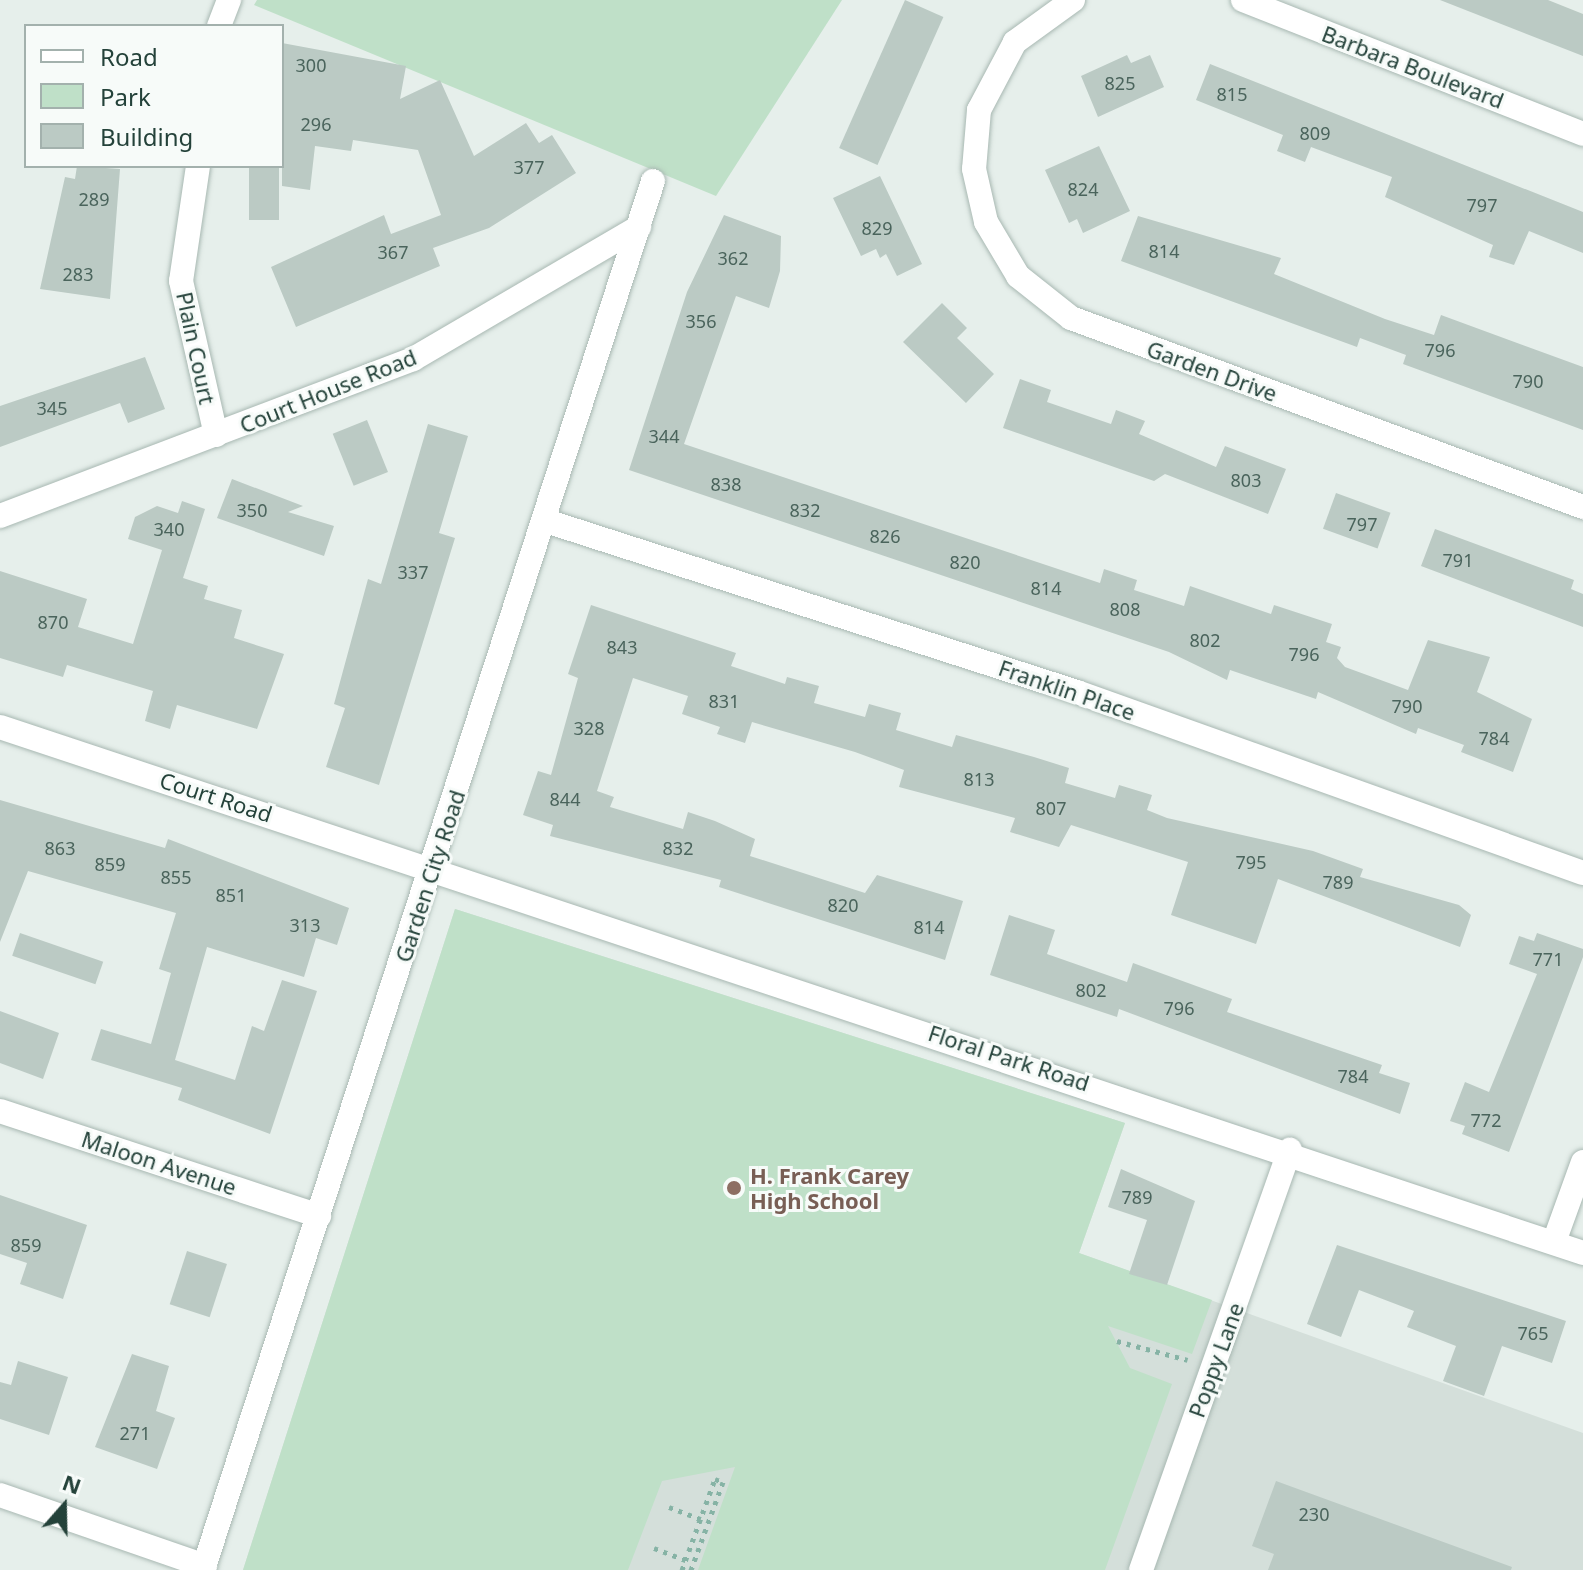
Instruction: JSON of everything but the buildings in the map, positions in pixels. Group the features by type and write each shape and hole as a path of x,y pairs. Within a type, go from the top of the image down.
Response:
{"street":[{"name":"Garden Drive","path":"1073,0 1015,42 979,110 974,169 986,222 1018,276 1043,301 1071,318 1583,507"},
{"name":"Barbara Boulevard","path":"1243,0 1583,134"},
{"name":"Plain Court","path":"198,168 183,303 216,435"},
{"name":"Garden City Road","path":"204,1568 546,521 653,181"},
{"name":"Court House Road","path":"0,516 413,359 639,227"},
{"name":"Franklin Place","path":"546,521 1077,692 1583,873"},
{"name":"Court Road","path":"0,727 433,868"},
{"name":"Floral Park Road","path":"433,868 1290,1150 1583,1253"},
{"name":"Maloon Avenue","path":"0,1111 319,1216"},
{"name":"Poppy Lane","path":"1141,1570 1290,1150"},
{"path":"1554,1242 1583,1162"},
{"path":"0,1495 204,1568"}],"path":[{"path":"1117,1341 1190,1361"},
{"path":"682,1570 715,1479 723,1482 691,1570"},
{"path":"669,1507 701,1519"},
{"path":"654,1548 686,1560"}],"shaded area":[{"name":"H. Frank Carey High School","path":"455,909 1125,1123 1079,1253 1583,1433 1583,1570 243,1570"}],"green space":[{"path":"257,0 842,0 716,196 254,5"},
{"name":"H. Frank Carey High School","path":"455,909 1125,1123 1079,1253 1212,1300 1192,1354 1108,1326 1130,1368 1172,1384 1105,1570 698,1570 735,1467 662,1481 628,1570 243,1570"}],"place":[{"name":"H. Frank Carey High School","path":"734,1188"}]}
